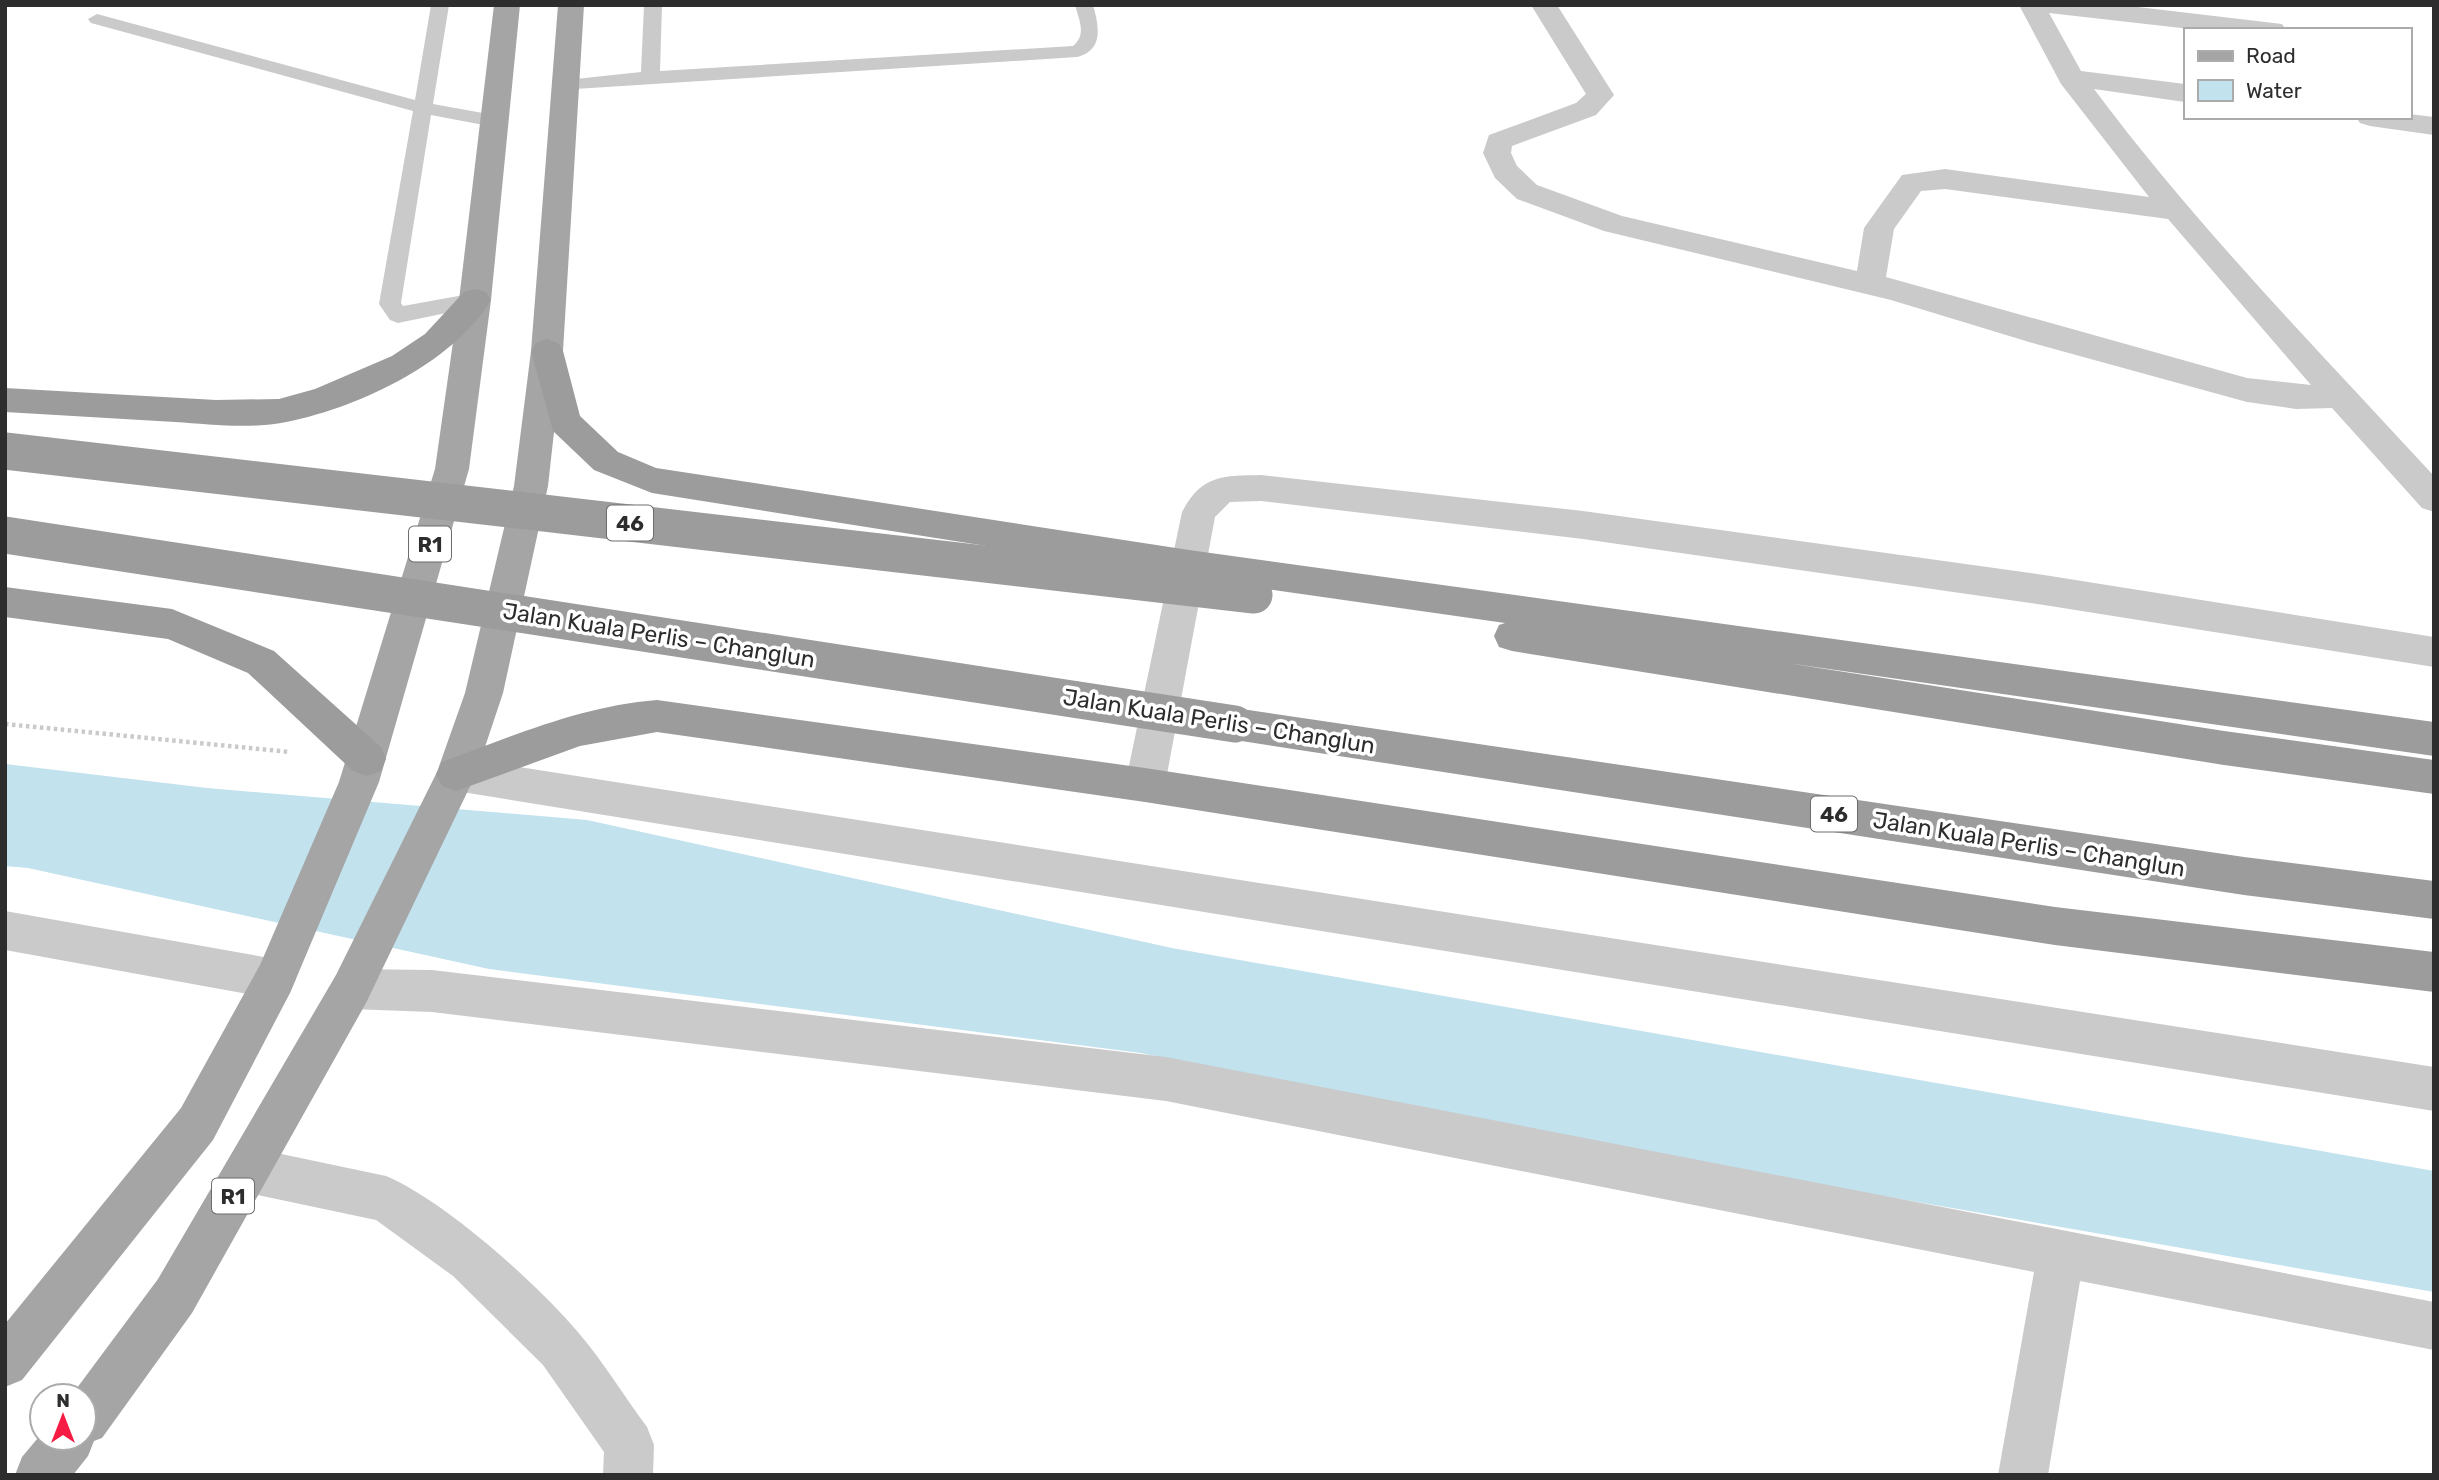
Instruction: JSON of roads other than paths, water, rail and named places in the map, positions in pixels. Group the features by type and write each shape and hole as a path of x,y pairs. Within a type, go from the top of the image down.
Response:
{"highway":[{"path":"5,400 216,412 279,411 324,399 403,364 436,342 475,300"},
{"path":"547,351 565,422 606,461 652,480 1189,564 2434,739"},
{"name":"46","path":"5,451 1254,595 2197,744 2434,777"},
{"name":"Jalan Kuala Perlis – Changlun","path":"5,535 2244,876 2434,900"},
{"path":"5,603 172,624 261,662 363,770"},
{"path":"450,788 590,726 623,717 656,716 1145,785 2055,926 2434,972"}],"main road":[{"name":"R1","path":"5,1363 197,1124 281,964 363,770 452,468 475,300 506,5"},
{"name":"R1","path":"98,1401 175,1296 357,974 450,788 484,693 531,486 547,351 571,5"},
{"path":"40,1475 59,1452"}],"street":[{"path":"1544,5 1556,30 1595,82 1600,95 1586,109 1499,141 1497,153 1505,171 1527,192 1615,224 1870,284 2247,390 2295,397 2342,396"},
{"path":"2032,5 2071,78 2176,210 2247,293 2434,499"},
{"path":"2048,5 2199,26 2236,28"},
{"path":"2071,78 2184,93"},
{"path":"2384,119 2434,126"},
{"path":"1870,284 1879,228 1912,182 1945,179 2176,210"},
{"path":"1145,785 1199,512 1221,489 1261,488 1583,525 2044,590 2434,652"},
{"path":"450,788 2434,1089"},
{"path":"5,930 281,964"},
{"path":"357,974 432,992 1166,1079 2434,1326"},
{"path":"248,1170 386,1199 471,1259 561,1348 629,1445 628,1475"},
{"path":"2022,1475 2061,1254"}],"lane":[{"path":"440,5 390,304 398,315 475,300"},
{"path":"650,77 653,5"},
{"path":"566,86 650,77 1077,51 1087,45 1092,36 1084,5"},
{"path":"97,19 423,108 494,121"}],"water":[{"path":"5,764 207,788 587,820 1172,948 2434,1171 2434,1292 1515,1132 1141,1053 489,969 28,868 5,866"}]}
